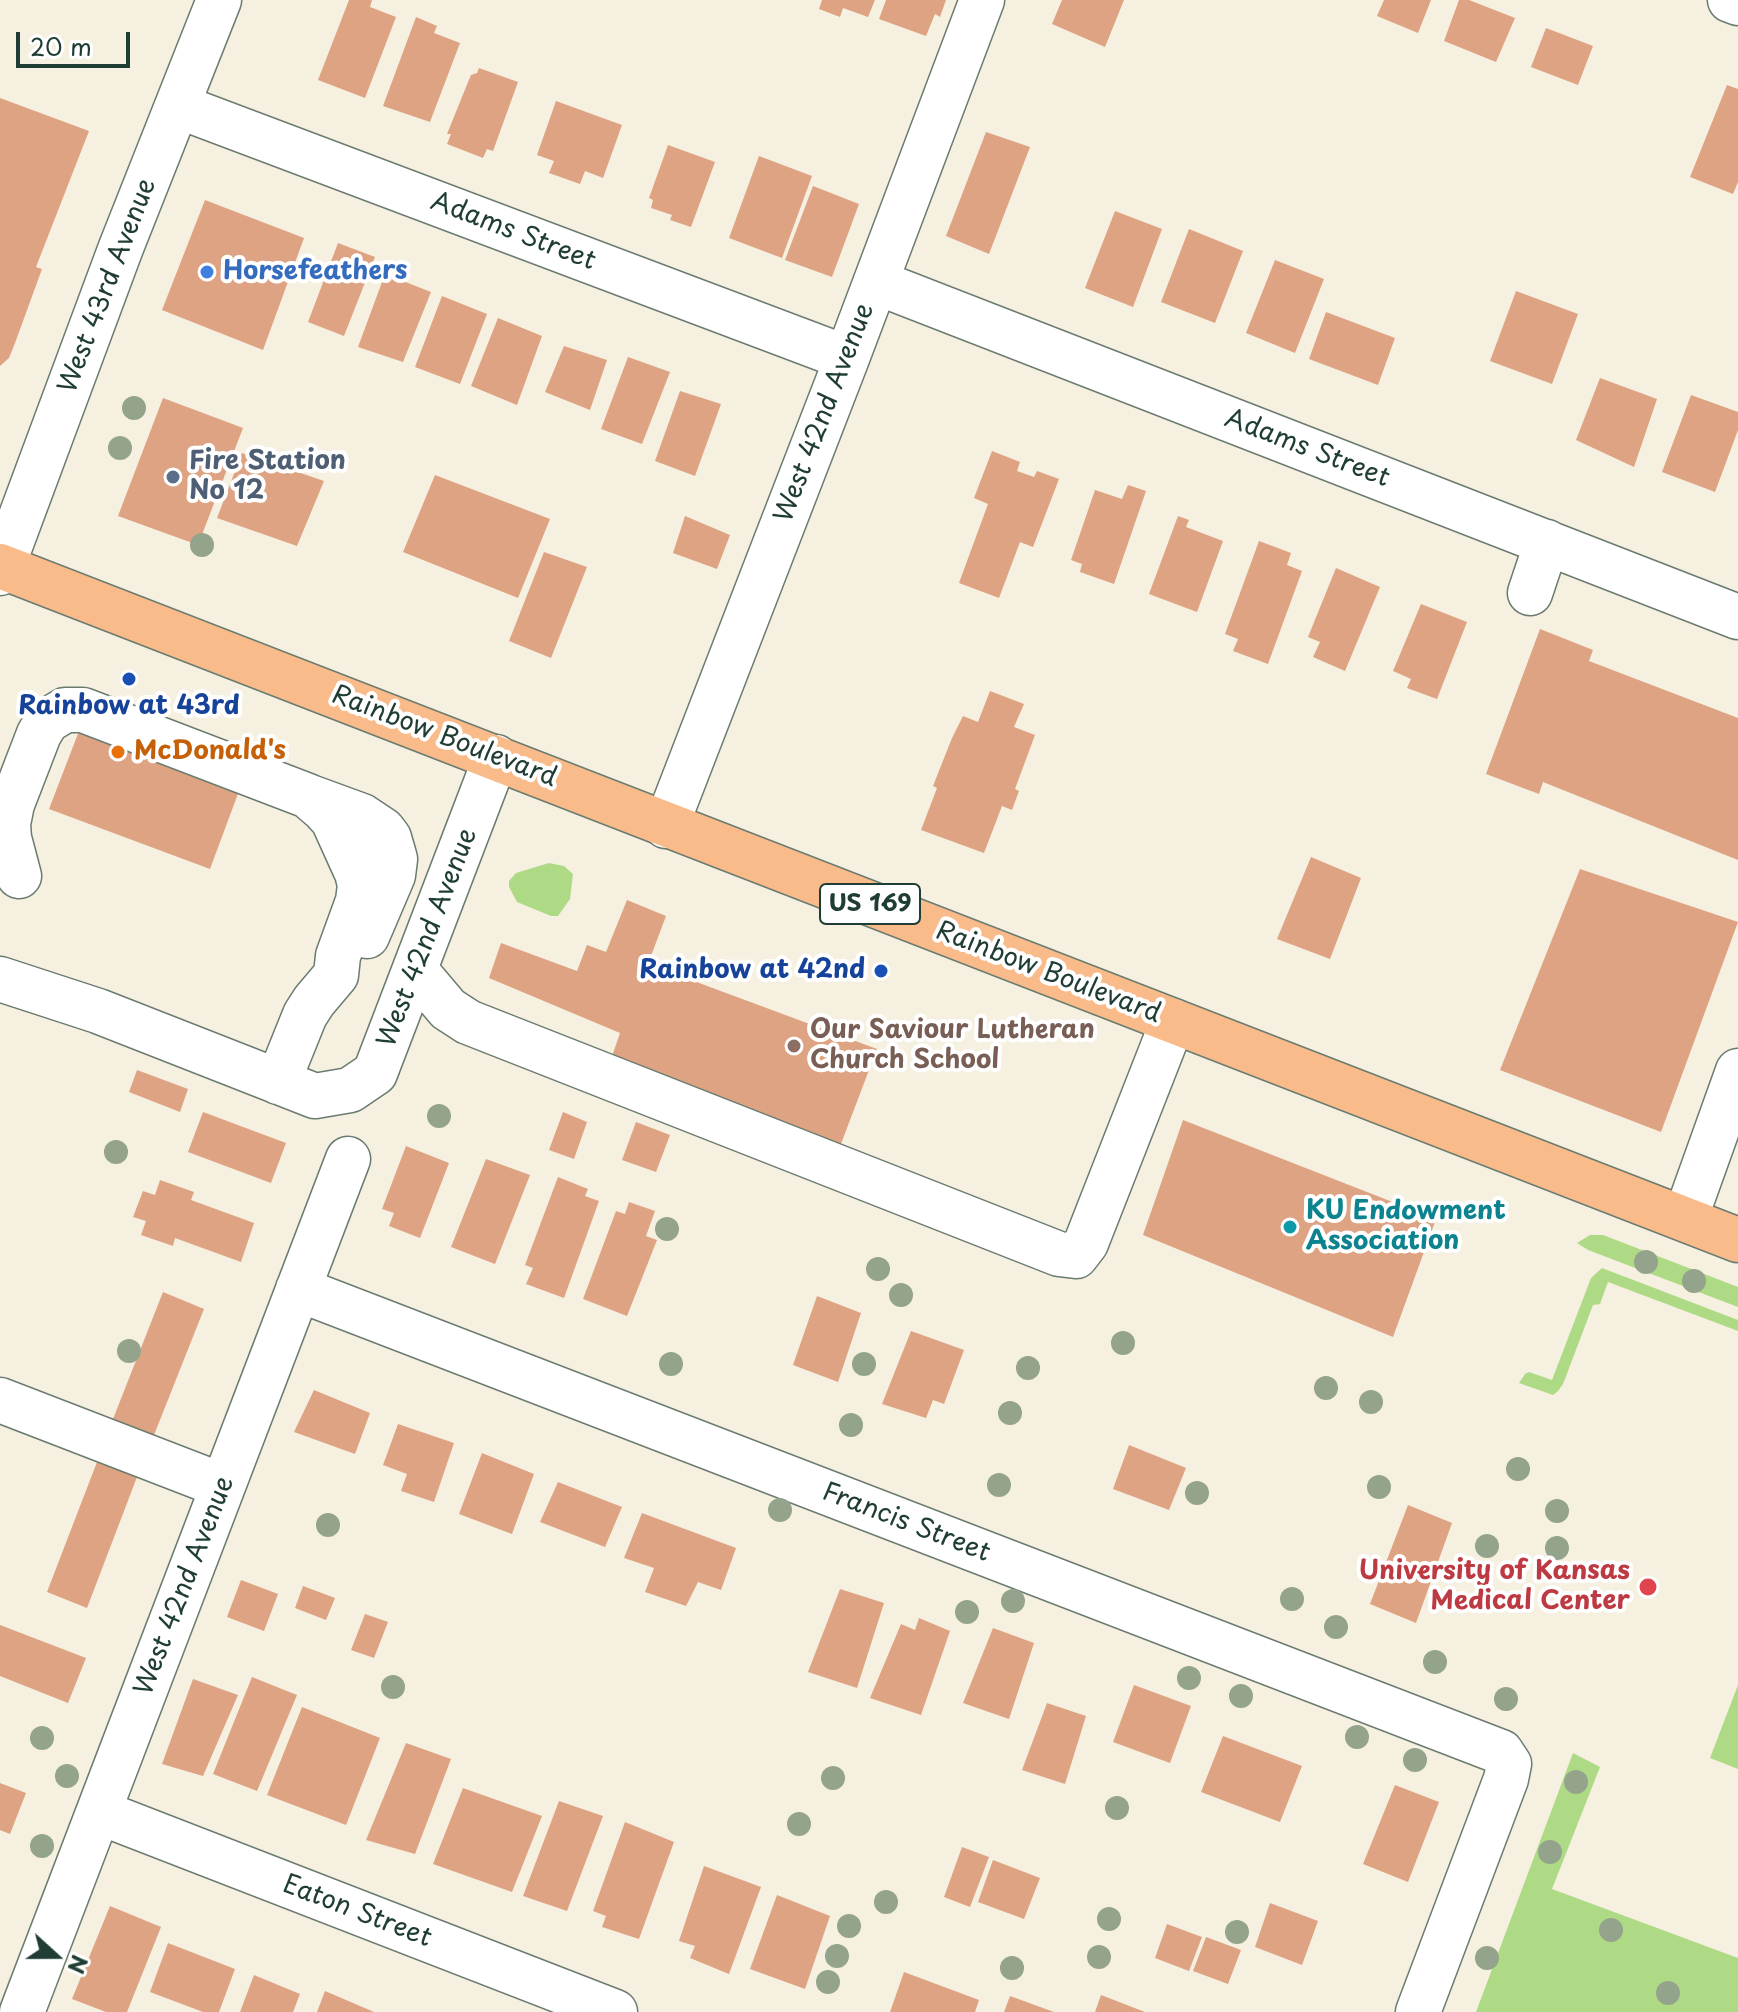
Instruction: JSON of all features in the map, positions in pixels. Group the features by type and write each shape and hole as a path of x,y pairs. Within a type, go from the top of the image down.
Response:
{"main road":[{"name":"Rainbow Boulevard","path":"1,568 636,811 666,826 1738,1240"}],"street":[{"name":"West 43rd Avenue","path":"1,568 120,250 219,0"},
{"name":"West 42nd Avenue","path":"666,826 982,0"},
{"path":"1730,0 1738,3"},
{"name":"Adams Street","path":"178,106 847,358"},
{"name":"Adams Street","path":"876,282 1738,617"},
{"path":"1530,593 1547,542"},
{"path":"0,979 98,1011 278,1082 305,1015 336,975 338,956 358,901 360,885 333,820 308,796 83,710 65,710 47,721 12,804 9,838 19,876"},
{"name":"West 42nd Avenue","path":"278,1082 315,1096 350,1090 375,1073 496,757"},
{"path":"415,970 448,1009 468,1022 1059,1254 1076,1256 1086,1243 1173,1021"},
{"path":"1685,1219 1738,1071"},
{"name":"West 42nd Avenue","path":"22,2012 348,1159"},
{"name":"Francis Street","path":"298,1289 1501,1752 1509,1764 1506,1779 1418,2012"},
{"path":"0,1400 223,1486"},
{"name":"Eaton Street","path":"99,1812 615,2012"}],"green space":[{"path":"549,863 564,866 573,874 570,899 558,916 517,902 509,887 509,881 516,873"},
{"path":"1590,1235 1603,1235 1738,1287 1738,1307 1588,1250 1577,1243"},
{"path":"1602,1268 1738,1320 1738,1331 1608,1282 1600,1304 1593,1305 1558,1391 1553,1395 1519,1383 1529,1372 1552,1380 1591,1278"},
{"path":"1738,1685 1738,1769 1710,1758"},
{"path":"1573,1753 1600,1767 1552,1889 1738,1958 1738,2012 1476,2012"}],"building":[{"path":"349,0 372,0 370,7 396,17 365,98 318,80"},
{"path":"822,0 875,0 868,17 843,8 840,17 819,9"},
{"path":"886,0 946,0 940,17 935,14 926,36 879,19"},
{"path":"1062,0 1124,0 1105,47 1052,24"},
{"path":"1384,0 1431,0 1418,33 1377,16"},
{"path":"1459,0 1469,0 1515,18 1496,62 1444,41"},
{"path":"416,17 437,26 434,33 460,43 430,122 383,106"},
{"path":"1546,28 1593,46 1578,85 1531,67"},
{"path":"479,68 518,82 493,151 487,149 483,158 447,144 451,134 447,134 471,75 477,73"},
{"path":"1727,85 1738,89 1738,182 1733,194 1690,177"},
{"path":"0,98 89,131 36,267 42,269 15,343 9,358 0,366"},
{"path":"556,101 622,125 603,178 585,171 580,184 549,173 554,161 537,155"},
{"path":"986,132 1030,147 989,254 946,236"},
{"path":"668,145 715,162 691,227 670,220 672,215 651,208 653,200 649,198"},
{"path":"759,156 812,176 782,258 729,238"},
{"path":"813,186 859,204 832,277 785,260"},
{"path":"205,200 304,238 263,350 162,310"},
{"path":"1115,211 1162,229 1133,307 1085,288"},
{"path":"1189,229 1243,251 1215,323 1161,302"},
{"path":"338,243 375,257 344,336 308,322"},
{"path":"1275,260 1324,279 1295,353 1246,333"},
{"path":"385,274 431,292 403,362 358,347"},
{"path":"1516,291 1578,314 1552,384 1490,361"},
{"path":"442,296 487,314 460,384 415,367"},
{"path":"1326,312 1395,338 1378,385 1309,359"},
{"path":"498,318 542,336 517,405 471,386"},
{"path":"564,346 607,360 590,410 545,392"},
{"path":"628,357 670,372 642,444 601,429"},
{"path":"1600,378 1657,399 1634,467 1576,440"},
{"path":"680,391 721,404 695,476 655,461"},
{"path":"1691,395 1738,412 1738,430 1715,492 1662,472"},
{"path":"163,398 243,428 198,545 118,516"},
{"path":"992,451 1020,462 1017,471 1034,477 1037,471 1059,479 1033,547 1020,542 999,598 959,583 988,504 974,498"},
{"path":"242,453 324,481 297,546 217,518"},
{"path":"435,475 550,519 518,598 403,552"},
{"path":"1128,485 1146,491 1114,584 1080,572 1082,564 1071,560 1095,490 1122,499"},
{"path":"685,516 730,535 717,569 673,553"},
{"path":"1178,516 1189,520 1186,527 1223,541 1197,612 1149,594"},
{"path":"1259,541 1291,553 1287,565 1302,571 1268,664 1233,651 1238,639 1225,634"},
{"path":"544,552 587,567 551,658 509,641"},
{"path":"1336,568 1380,587 1345,671 1313,657 1320,642 1308,637"},
{"path":"1421,604 1467,622 1437,699 1407,688 1411,679 1393,671"},
{"path":"1540,629 1593,650 1589,661 1738,718 1738,860 1543,782 1539,794 1486,774"},
{"path":"990,691 1024,704 1014,727 1035,735 1015,789 1019,791 1012,810 1002,806 984,853 921,830 937,788 933,786 952,738 963,716 978,722"},
{"path":"79,731 239,791 210,869 49,809"},
{"path":"1311,857 1361,878 1330,959 1277,939"},
{"path":"1580,869 1738,922 1661,1132 1500,1070"},
{"path":"627,900 666,916 648,964 877,1049 836,1157 607,1071 620,1033 489,978 501,943 577,971 587,945 606,952"},
{"path":"137,1070 188,1089 180,1112 129,1092"},
{"path":"203,1112 286,1143 271,1183 188,1152"},
{"path":"563,1112 587,1122 574,1159 549,1150"},
{"name":"KU Endowment Association","path":"1183,1120 1436,1219 1393,1337 1143,1235"},
{"path":"636,1122 670,1135 656,1172 622,1160"},
{"path":"406,1146 449,1163 420,1238 389,1226 394,1213 382,1209"},
{"path":"486,1159 530,1175 495,1264 451,1247"},
{"path":"558,1177 588,1189 585,1196 599,1201 564,1298 526,1284 533,1268 525,1265"},
{"path":"160,1180 194,1192 191,1200 254,1223 241,1262 175,1238 173,1246 141,1235 146,1221 133,1217 143,1191 155,1195"},
{"path":"629,1202 655,1211 646,1236 657,1240 627,1316 583,1299 616,1211 625,1214"},
{"path":"163,1292 204,1309 154,1435 113,1419"},
{"path":"817,1296 861,1313 838,1382 793,1365"},
{"path":"911,1331 964,1350 944,1404 933,1400 926,1418 882,1404"},
{"path":"314,1390 370,1413 355,1454 294,1432"},
{"path":"398,1424 454,1443 434,1502 401,1491 407,1474 383,1465"},
{"path":"1129,1445 1186,1468 1169,1510 1113,1489"},
{"path":"482,1453 534,1474 512,1534 459,1514"},
{"path":"97,1462 137,1477 87,1608 47,1592"},
{"path":"558,1482 622,1507 605,1547 540,1522"},
{"path":"1408,1505 1452,1523 1416,1623 1370,1604"},
{"path":"642,1513 736,1548 721,1590 698,1582 686,1606 645,1592 654,1568 624,1558"},
{"path":"241,1580 278,1594 264,1631 227,1617"},
{"path":"303,1586 335,1598 326,1620 295,1608"},
{"path":"840,1589 884,1603 857,1688 808,1672"},
{"path":"365,1614 388,1622 374,1658 351,1650"},
{"path":"919,1618 950,1631 921,1715 870,1698 901,1624 915,1630"},
{"path":"0,1625 86,1658 68,1703 0,1676"},
{"path":"993,1628 1034,1643 1009,1719 963,1703"},
{"path":"252,1677 297,1695 257,1791 213,1774"},
{"path":"193,1679 238,1695 203,1776 162,1764"},
{"path":"1134,1685 1191,1706 1170,1763 1113,1742"},
{"path":"1047,1703 1086,1716 1065,1784 1022,1770"},
{"path":"302,1707 380,1738 346,1825 267,1795"},
{"path":"1223,1736 1302,1766 1280,1822 1201,1792"},
{"path":"406,1743 451,1759 415,1854 366,1840"},
{"path":"0,1783 26,1793 10,1834 0,1830"},
{"path":"1395,1785 1439,1802 1408,1882 1363,1864"},
{"path":"463,1788 542,1816 512,1892 433,1864"},
{"path":"559,1801 603,1816 567,1911 523,1896"},
{"path":"625,1822 674,1842 639,1939 602,1927 606,1916 593,1911"},
{"path":"962,1847 989,1857 970,1907 944,1897"},
{"path":"993,1860 1040,1878 1024,1919 978,1902"},
{"path":"704,1866 761,1887 729,1974 690,1958 695,1946 679,1941"},
{"path":"777,1895 830,1916 805,1989 750,1969"},
{"path":"1270,1903 1318,1921 1302,1965 1255,1947"},
{"path":"110,1906 161,1927 127,2012 106,2012 72,1999"},
{"path":"1167,1924 1202,1937 1189,1971 1155,1958"},
{"path":"1206,1937 1241,1950 1228,1984 1193,1971"},
{"path":"168,1943 235,1969 219,2012 203,2012 150,1992"},
{"path":"904,1972 979,2000 975,2012 890,2012"},
{"path":"254,1975 300,1994 293,2012 240,2012"},
{"path":"325,1991 374,2012 317,2012"},
{"path":"1101,1995 1145,2012 1095,2012"},
{"path":"1010,1996 1054,2012 1004,2012"}],"place":[{"name":"Horsefeathers","path":"207,272"},
{"name":"Fire Station No 12","path":"173,477"},
{"name":"Rainbow at 43rd","path":"129,679"},
{"name":"McDonald's","path":"118,752"},
{"name":"Rainbow at 42nd","path":"881,971"},
{"name":"Our Saviour Lutheran Church School","path":"794,1046"},
{"name":"KU Endowment Association","path":"1290,1227"},
{"name":"University of Kansas Medical Center","path":"1648,1587"}]}
